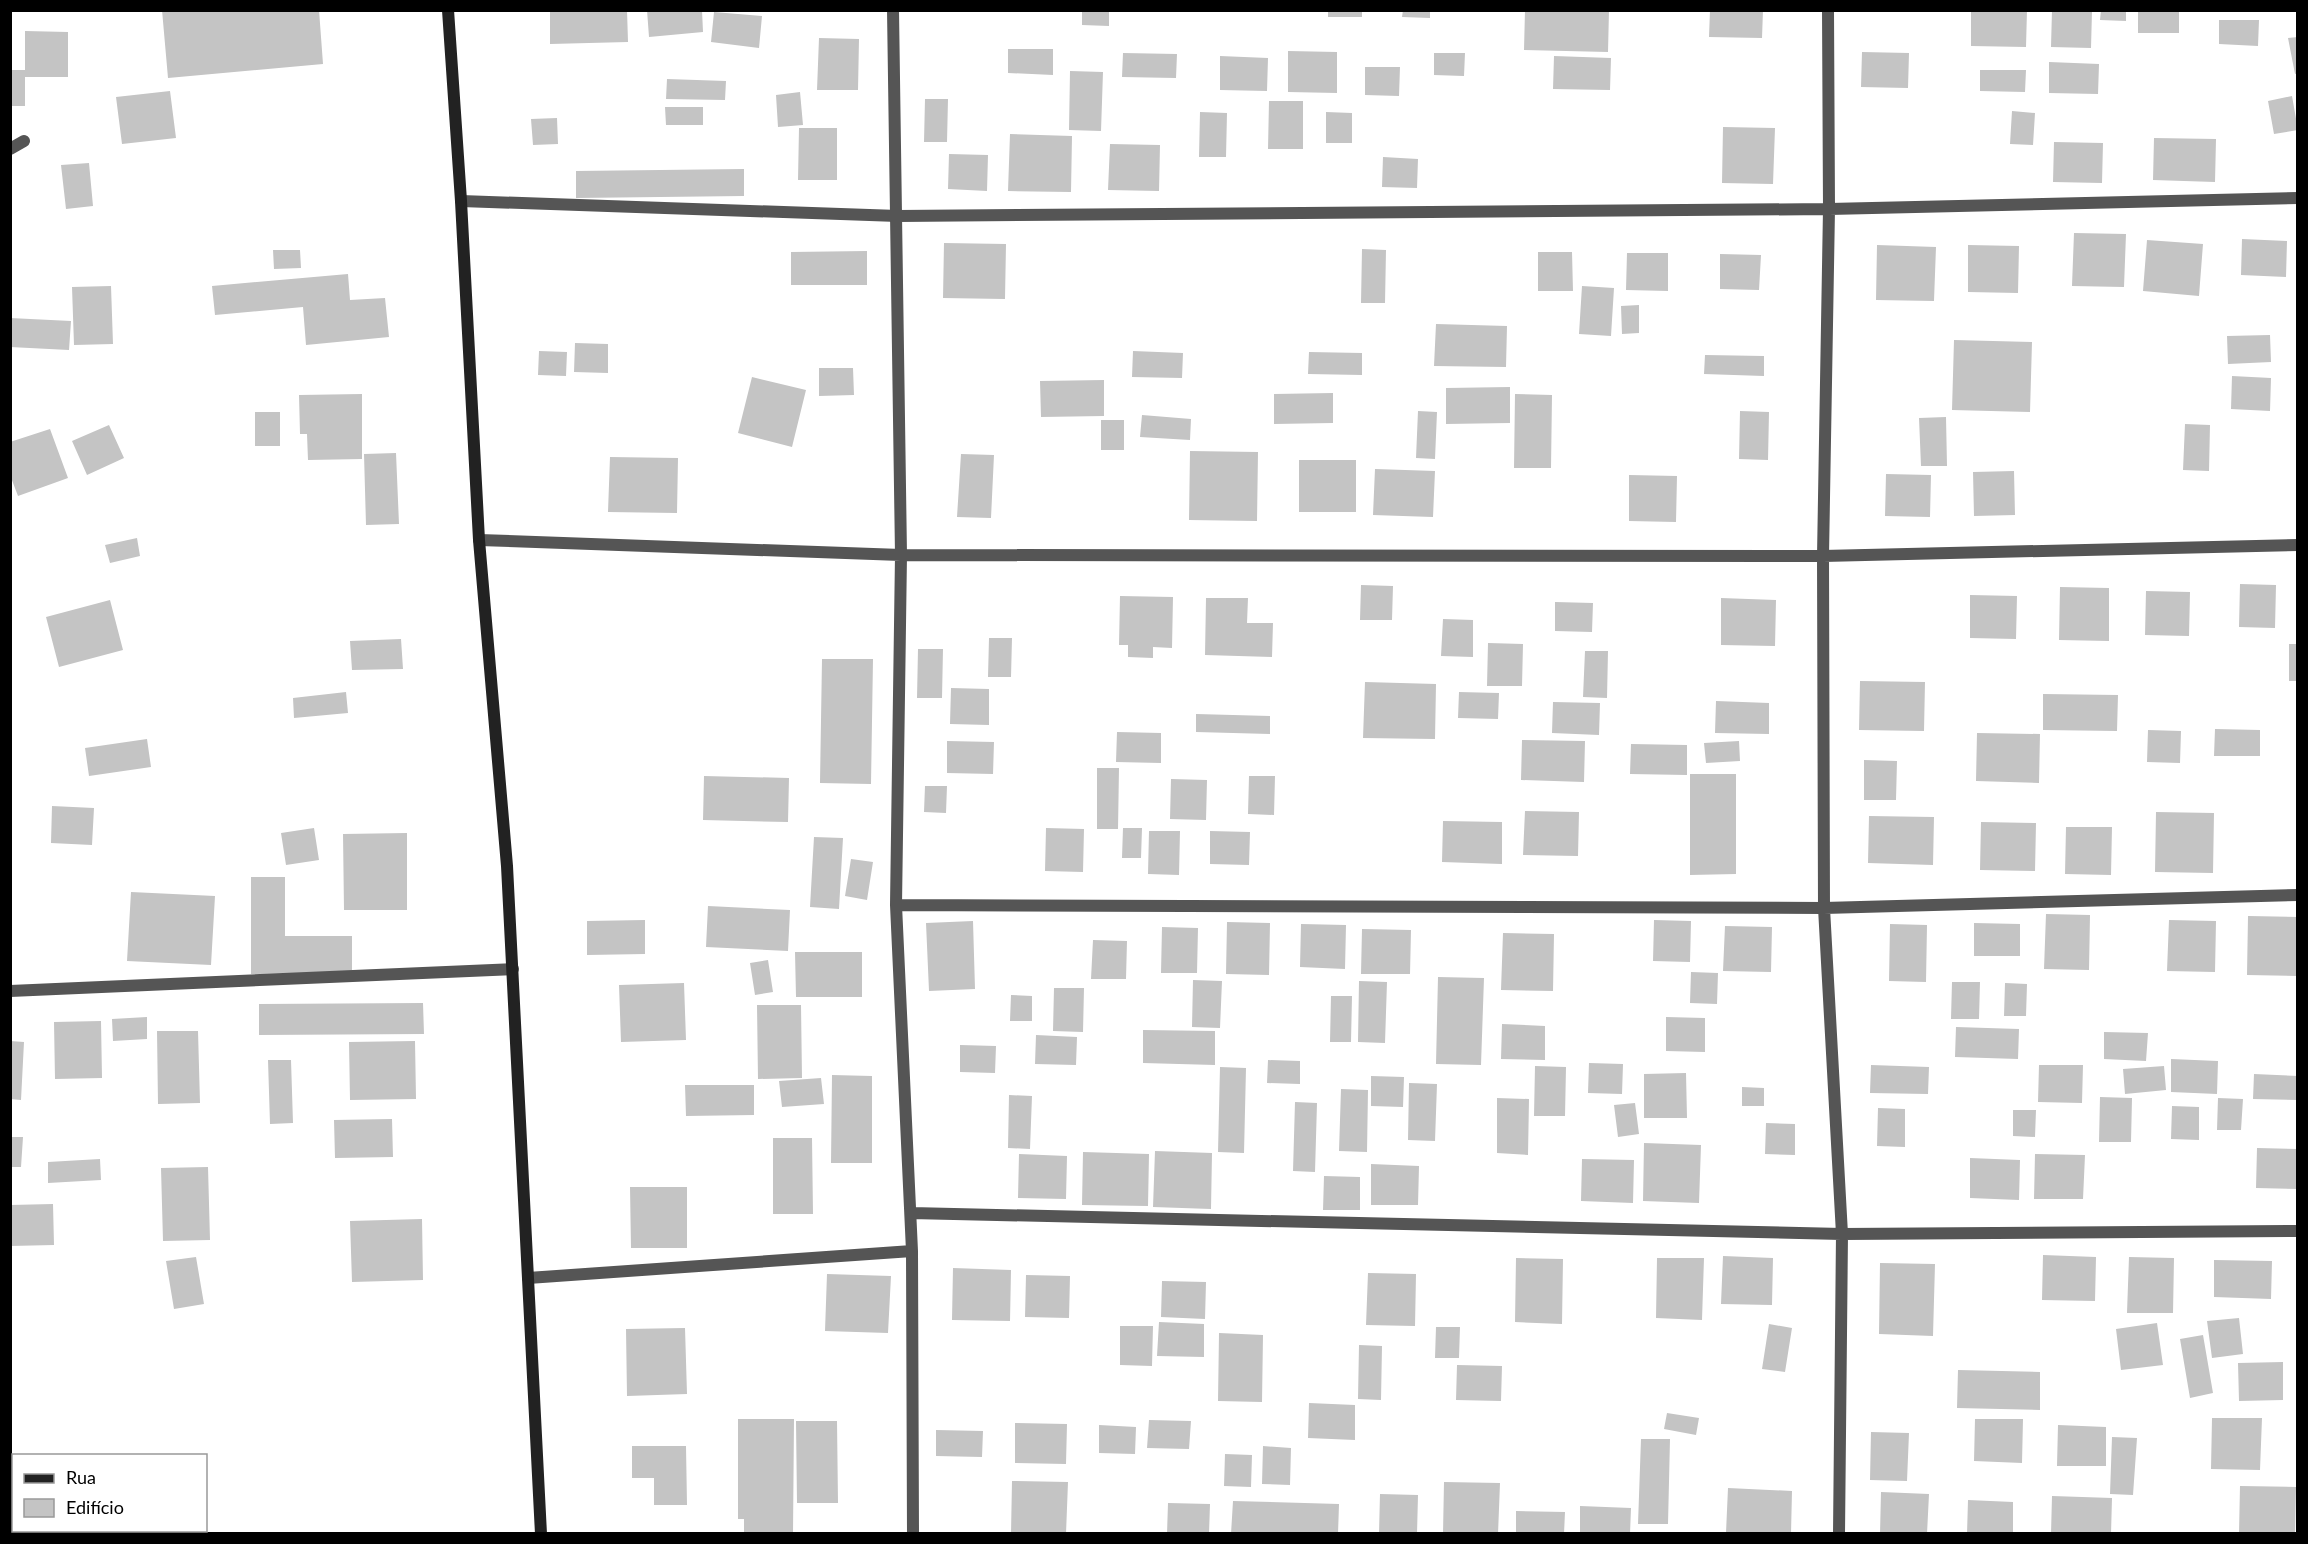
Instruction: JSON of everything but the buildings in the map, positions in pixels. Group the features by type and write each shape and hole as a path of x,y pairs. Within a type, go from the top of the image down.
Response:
{"main road":[{"path":"448,10 461,201 479,540 507,866 541,1533"}],"street":[{"path":"893,10 898,216 901,555 896,905 911,1213 913,1533"},
{"path":"1828,10 1829,209 1823,556 1824,908 1842,1234 1839,1533"},
{"path":"10,149 24,141"},
{"path":"461,201 898,216 1829,209 2298,198"},
{"path":"479,540 901,555 1823,556 2298,545"},
{"path":"896,905 1824,908 2298,895"},
{"path":"10,992 513,969"},
{"path":"911,1213 1842,1234 2298,1231"},
{"path":"528,1278 912,1251"}]}
